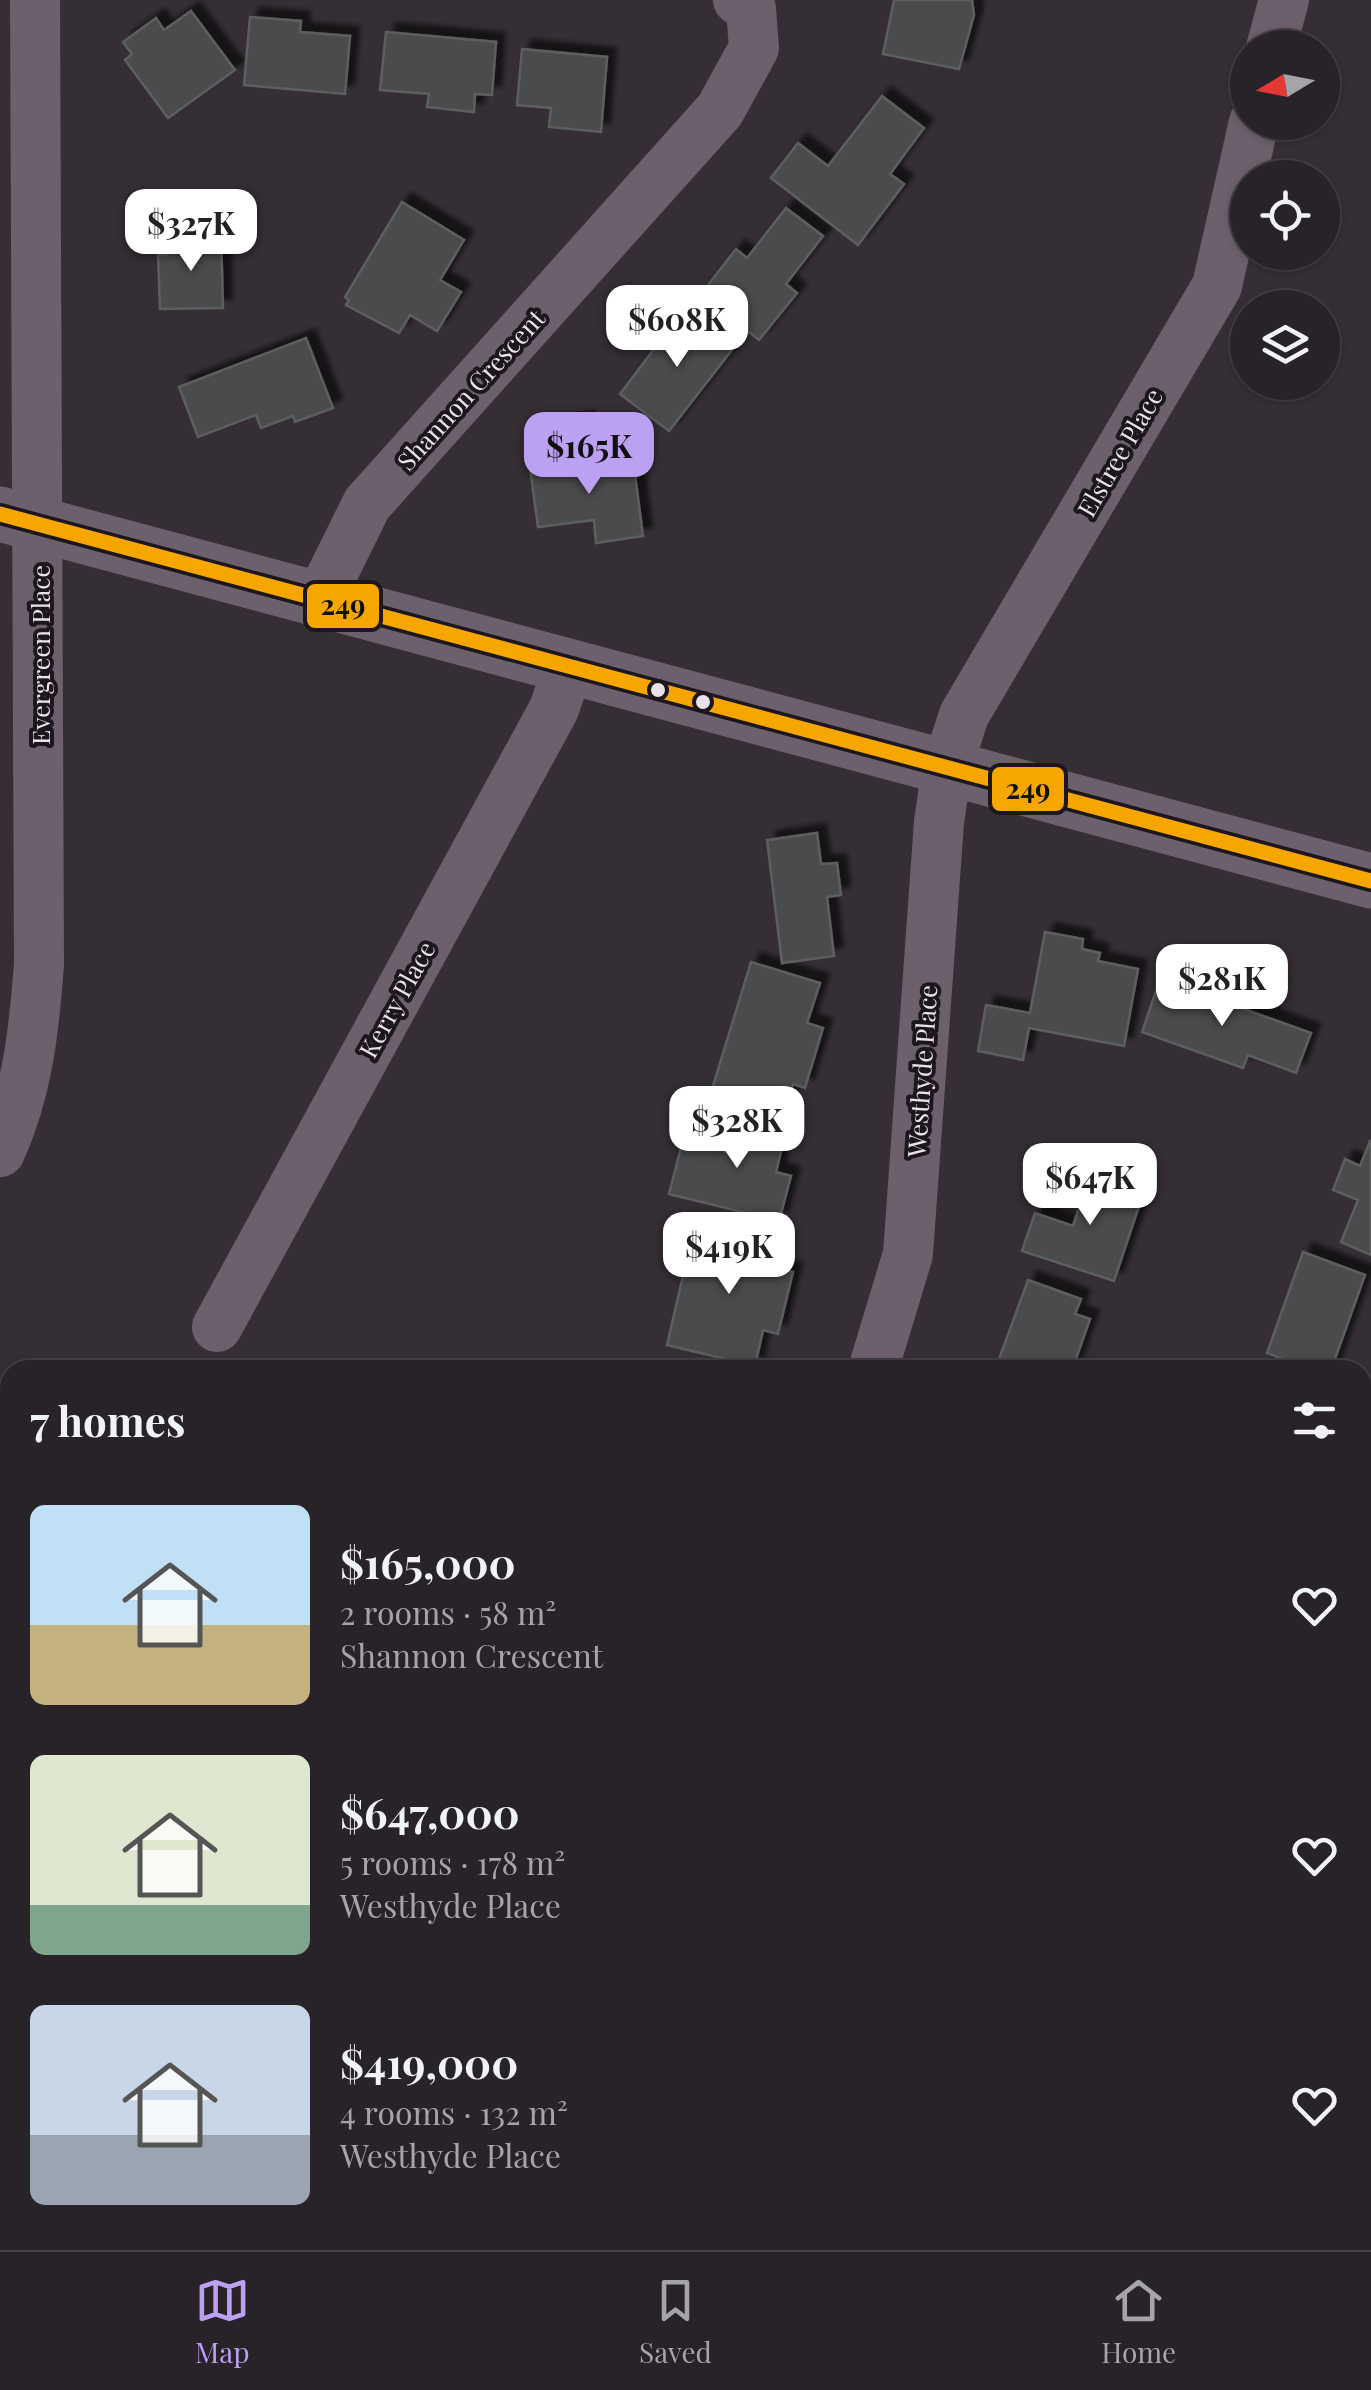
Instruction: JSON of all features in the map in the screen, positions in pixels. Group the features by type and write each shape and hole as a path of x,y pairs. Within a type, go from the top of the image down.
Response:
{"street":[{"name":"Shannon Crescent","path":"320,599 367,504 720,110 754,48 750,9 738,0"},
{"path":"1276,30 1284,0"},
{"name":"Evergreen Place","path":"0,1152 22,1092 33,1040 39,964 19,519 23,21"},
{"name":"Elstree Place","path":"947,768 964,715 1217,286 1250,140"},
{"path":"19,519 1371,881"},
{"name":"Kerry Place","path":"217,1328 554,709 568,668"},
{"name":"Westhyde Place","path":"876,1360 908,1254 938,822 947,768"}],"shaded area":[{"path":"596,409 600,439 540,446 536,417"}],"building":[{"path":"894,0 972,0 974,15 959,69 883,54"},
{"path":"191,11 235,70 168,118 125,60 132,54 123,42 156,18 164,30"},
{"path":"250,17 301,21 300,32 350,36 345,94 244,85"},
{"path":"386,32 496,42 492,95 475,94 474,112 427,107 429,94 380,90"},
{"path":"522,49 607,57 601,132 549,127 551,108 517,105"},
{"path":"882,96 924,128 890,174 904,184 858,245 771,178 798,143 828,166"},
{"path":"402,202 464,240 440,280 461,292 437,331 410,315 399,333 346,305 349,300 345,297"},
{"path":"786,208 823,236 786,284 797,293 759,340 701,294 736,249 747,258"},
{"path":"221,236 223,308 160,309 158,255 167,255 167,238"},
{"path":"685,308 735,346 669,431 620,394"},
{"path":"306,338 333,408 295,422 293,416 261,428 256,415 198,437 179,387"},
{"path":"594,455 596,465 633,460 643,536 596,543 594,520 538,527 530,468"},
{"path":"817,833 821,864 837,863 841,895 827,897 834,956 782,963 767,840"},
{"path":"1045,932 1083,939 1082,949 1100,953 1098,961 1138,969 1124,1046 1029,1028 1023,1060 978,1051 986,1005 1030,1013"},
{"path":"751,962 820,983 807,1023 823,1028 805,1088 793,1084 786,1108 713,1086"},
{"path":"1160,979 1311,1033 1296,1073 1248,1055 1243,1068 1142,1032"},
{"path":"735,1114 787,1127 776,1172 791,1176 779,1221 669,1194 683,1140 726,1152"},
{"path":"1370,1141 1371,1255 1341,1242 1358,1200 1333,1190 1345,1159 1360,1166"},
{"path":"1091,1170 1145,1188 1114,1281 1022,1251 1035,1213 1073,1226"},
{"path":"694,1228 782,1249 778,1268 793,1272 778,1334 763,1330 756,1360 730,1360 667,1345"},
{"path":"1303,1252 1365,1275 1335,1360 1286,1360 1267,1353"},
{"path":"1028,1280 1081,1299 1075,1314 1090,1319 1076,1360 999,1360"}],"transit line":[{"name":"249","path":"0,514 1371,881"}]}
